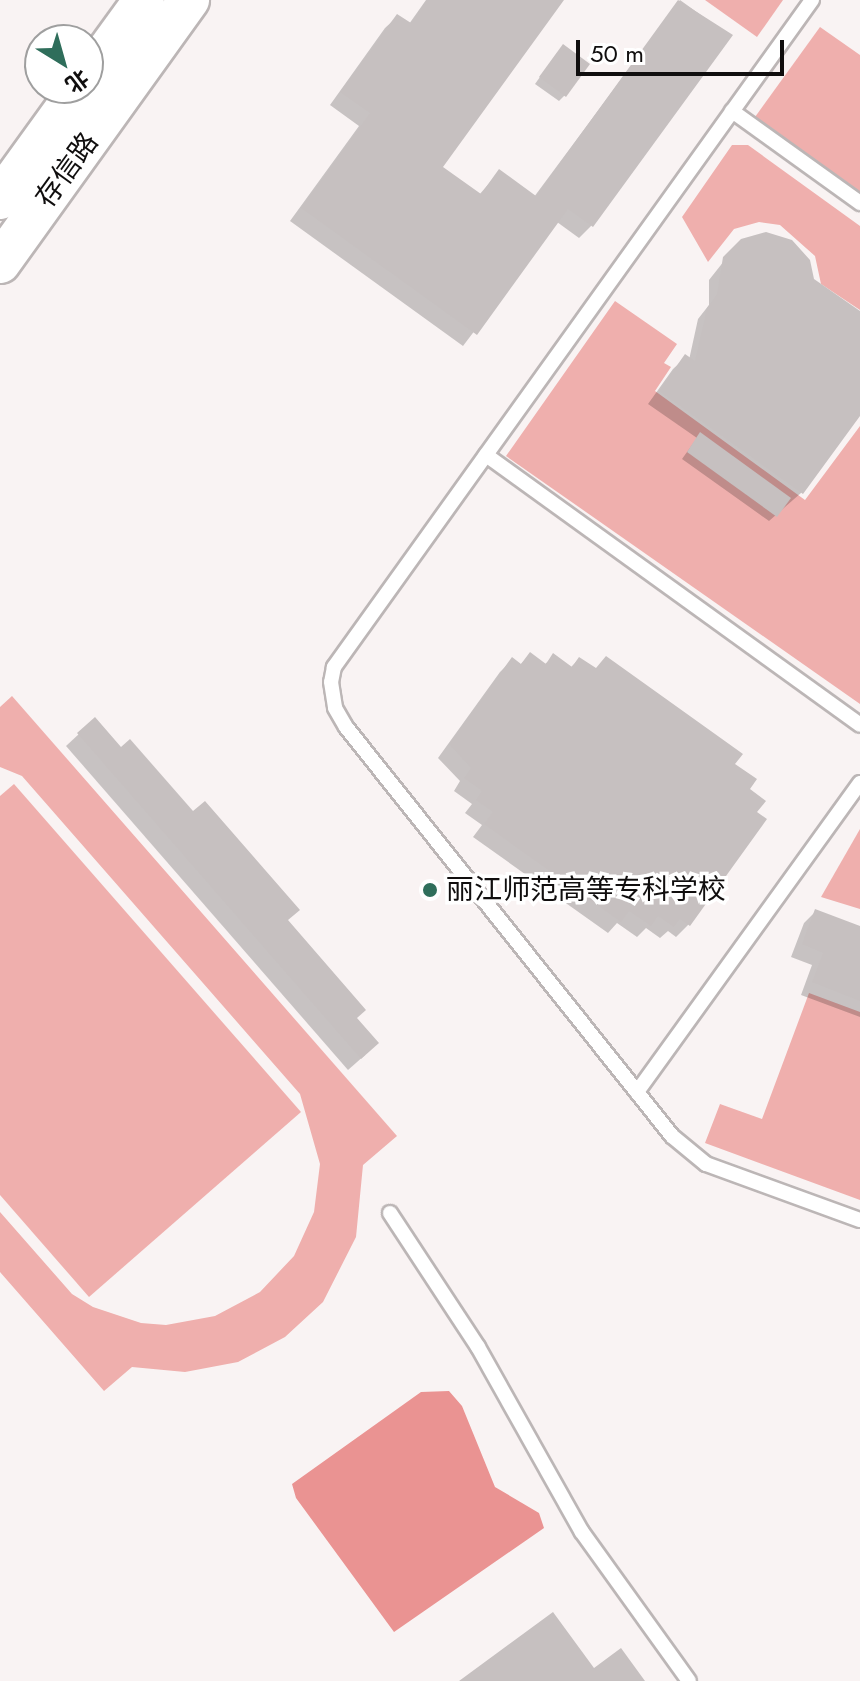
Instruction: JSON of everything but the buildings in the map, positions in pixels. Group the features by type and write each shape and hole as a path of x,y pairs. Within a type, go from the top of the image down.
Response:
{"street":[{"path":"104,55 144,0"},
{"name":"存信路","path":"0,263 189,0"},
{"name":"存信路","path":"0,199 68,104"}],"lane":[{"path":"812,0 334,667 332,698 346,727 672,1136 706,1164 860,1220"},
{"path":"732,111 860,203"},
{"path":"486,455 860,725"},
{"path":"637,1092 860,783"},
{"path":"390,1213 478,1347 582,1532 689,1681"}],"shaded area":[{"path":"705,0 783,0 757,37"},
{"path":"820,27 860,55 860,192 755,117"},
{"path":"732,145 748,145 860,226 860,310 821,284 815,256 780,225 759,222 734,229 708,262 682,217"},
{"path":"615,301 677,344 664,363 671,367 655,391 805,500 860,426 860,704 506,456"},
{"path":"12,696 397,1136 363,1165 356,1237 323,1302 285,1337 238,1362 185,1372 132,1367 104,1391 0,1272 0,1212 72,1294 93,1307 141,1323 166,1325 215,1316 260,1292 294,1256 314,1212 320,1164 300,1094 22,776 0,767 0,707"},
{"path":"14,784 301,1112 89,1297 0,1195 0,796"},
{"path":"860,829 860,909 821,897"},
{"path":"809,993 860,1012 860,1200 705,1143 720,1104 762,1119"},
{"path":"449,1391 462,1406 495,1487 539,1513 544,1528 394,1632 296,1498 292,1484 421,1392"}],"place":[{"name":"丽江师范高等专科学校","path":"430,890"}]}
